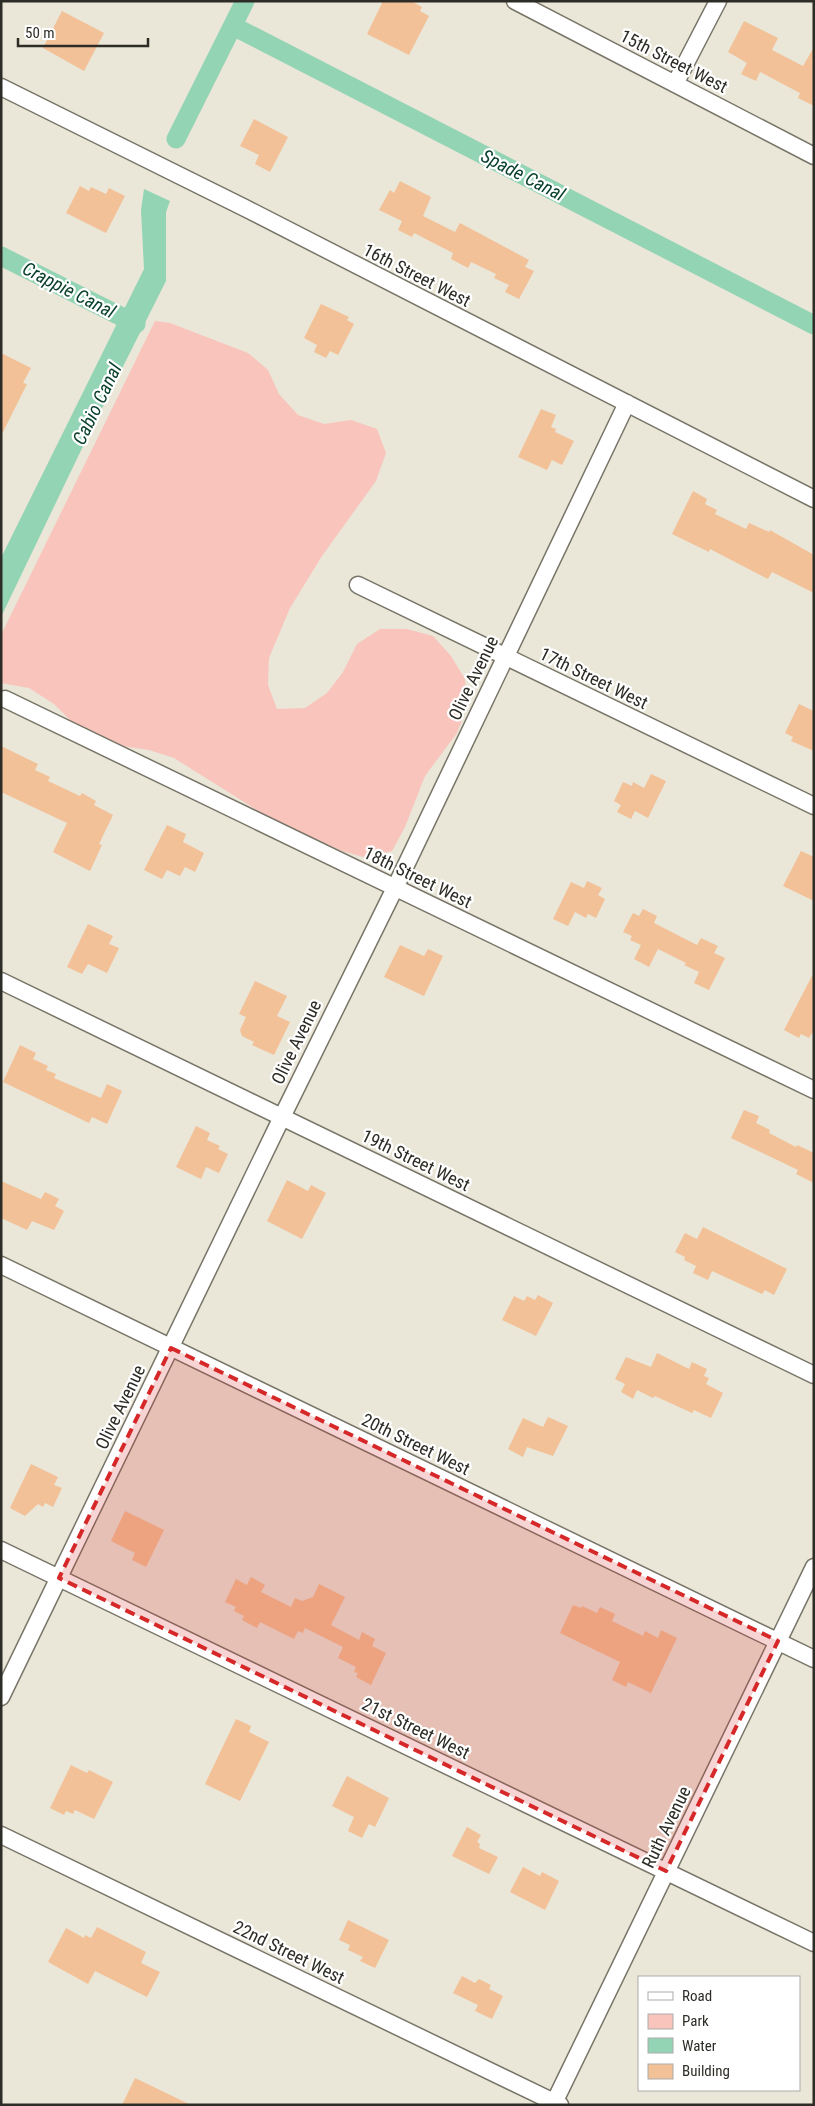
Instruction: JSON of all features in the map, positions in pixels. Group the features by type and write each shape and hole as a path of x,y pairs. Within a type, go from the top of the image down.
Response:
{"street":[{"name":"15th Street West","path":"515,1 814,156"},
{"path":"675,84 718,1"},
{"name":"16th Street West","path":"1,87 245,208 814,499"},
{"name":"Olive Avenue","path":"1,1697 395,888 627,403"},
{"name":"17th Street West","path":"358,585 814,806"},
{"name":"18th Street West","path":"5,699 814,1090"},
{"name":"19th Street West","path":"1,981 814,1375"},
{"name":"20th Street West","path":"1,1265 814,1659"},
{"name":"21st Street West","path":"1,1550 814,1943"},
{"name":"Ruth Avenue","path":"556,2104 666,1871 814,1567"},
{"name":"22nd Street West","path":"1,1834 556,2104"}],"highlighted area":[{"path":"171,1348 778,1641 666,1871 59,1578"}],"green space":[{"path":"155,321 170,323 248,353 268,370 279,394 298,415 324,424 351,420 377,429 386,453 376,481 322,556 290,608 269,658 268,685 277,709 305,708 327,693 343,672 357,644 380,629 407,629 433,636 451,656 465,679 467,707 457,733 425,776 405,827 392,851 367,858 342,851 268,817 174,758 149,750 122,746 96,737 73,723 54,704 29,688 1,683 1,635"}],"water":[{"path":"144,189 170,201 166,212 166,281 86,440 1,617 1,558 144,269 141,210"}],"building":[{"path":"383,1 411,1 422,7 420,11 429,16 409,55 367,34"},
{"path":"62,11 104,33 84,71 43,48"},
{"path":"744,21 778,38 772,50 803,66 814,47 814,106 798,98 800,93 760,72 756,81 741,74 747,63 728,52"},
{"path":"254,119 288,137 270,172 255,164 259,155 240,146"},
{"path":"400,181 431,197 423,216 455,232 460,223 529,260 525,267 534,271 519,299 505,292 509,285 494,278 496,274 471,262 468,268 451,259 453,253 414,233 412,237 398,230 402,221 379,210 390,190 394,193"},
{"path":"80,186 89,191 91,187 106,194 109,188 125,196 106,233 66,213"},
{"path":"321,304 349,317 347,320 354,324 338,355 330,351 326,358 314,352 317,345 304,338"},
{"path":"1,353 31,368 23,383 27,384 1,436"},
{"path":"541,409 556,415 551,427 556,429 555,432 574,441 562,465 552,460 547,470 518,457"},
{"path":"693,491 707,499 705,504 717,510 715,514 746,529 749,523 769,532 770,530 814,555 814,593 772,572 768,579 710,549 709,552 672,534"},
{"path":"799,704 814,711 814,751 791,741 793,737 785,733"},
{"path":"1,746 38,764 35,770 50,777 48,781 80,796 82,793 96,801 94,805 113,815 99,844 102,845 90,871 53,852 67,823 1,792"},
{"path":"651,774 666,781 648,818 635,811 631,819 617,812 621,805 614,801 623,782 632,786 633,782 644,788"},
{"path":"167,825 186,834 183,842 204,853 195,872 185,867 180,876 167,870 162,879 144,870"},
{"path":"801,851 814,857 814,901 783,886"},
{"path":"587,881 602,888 598,895 605,899 596,918 588,914 586,918 575,912 568,926 553,919 571,882 584,888"},
{"path":"643,909 657,916 654,923 697,945 701,938 718,946 714,953 725,958 709,990 694,983 699,972 658,949 649,967 634,959 641,945 630,940 632,936 623,932 633,913 639,916"},
{"path":"88,924 113,936 109,944 119,948 107,973 88,964 82,974 67,967"},
{"path":"400,945 424,956 428,949 443,956 424,996 384,977"},
{"path":"814,972 814,1030 809,1038 801,1034 799,1038 784,1030"},
{"path":"255,981 287,996 277,1016 290,1022 274,1055 252,1045 254,1042 242,1036 240,1030 246,1017 239,1014"},
{"path":"20,1045 36,1053 33,1059 48,1066 46,1070 56,1074 54,1078 101,1098 107,1084 122,1091 107,1124 92,1117 89,1123 3,1082"},
{"path":"744,1110 759,1116 756,1123 770,1130 769,1133 796,1147 797,1145 814,1153 814,1183 796,1174 798,1170 731,1138"},
{"path":"196,1126 210,1133 207,1140 220,1146 218,1149 228,1154 219,1173 206,1167 201,1179 176,1167"},
{"path":"287,1180 308,1191 311,1185 326,1193 302,1239 267,1221"},
{"path":"1,1181 41,1199 45,1192 59,1199 55,1206 64,1211 54,1230 32,1221 27,1230 1,1218"},
{"path":"703,1227 787,1269 774,1295 765,1290 762,1294 712,1271 708,1280 693,1273 696,1266 684,1260 685,1257 675,1252 685,1233 697,1239"},
{"path":"538,1295 553,1303 536,1336 502,1320 514,1296 524,1301 527,1296 535,1300"},
{"path":"657,1353 689,1369 692,1362 707,1369 704,1376 709,1378 706,1384 723,1393 711,1418 694,1410 692,1413 637,1390 633,1399 621,1392 625,1384 615,1379 626,1357 651,1367"},
{"path":"548,1417 568,1426 553,1456 527,1447 523,1457 508,1449 523,1418 543,1427"},
{"path":"31,1464 58,1477 54,1485 62,1488 53,1507 45,1503 43,1507 38,1504 25,1516 10,1508"},
{"path":"125,1511 164,1530 146,1567 132,1560 135,1553 111,1541"},
{"path":"251,1577 265,1585 261,1592 291,1607 295,1598 302,1601 313,1597 319,1584 345,1597 331,1625 359,1640 362,1632 375,1639 372,1646 386,1653 371,1685 356,1677 358,1673 354,1672 356,1667 338,1658 343,1647 305,1628 303,1633 298,1631 294,1639 260,1622 257,1628 242,1620 244,1616 234,1611 236,1607 225,1602 236,1579 247,1585"},
{"path":"573,1605 581,1608 582,1606 597,1613 600,1607 615,1614 612,1621 643,1636 645,1631 658,1638 661,1630 677,1638 651,1693 628,1682 626,1687 612,1680 620,1662 560,1633"},
{"path":"236,1719 251,1726 249,1732 269,1742 240,1801 205,1784"},
{"path":"71,1765 87,1773 89,1770 113,1782 94,1819 75,1810 73,1814 66,1811 64,1815 50,1808"},
{"path":"347,1776 389,1798 375,1827 369,1824 362,1838 348,1831 354,1817 332,1806"},
{"path":"467,1827 481,1835 477,1842 480,1844 479,1848 498,1857 489,1874 452,1856"},
{"path":"523,1867 540,1876 542,1872 559,1881 545,1910 510,1892"},
{"path":"348,1920 389,1940 375,1968 360,1961 363,1957 348,1950 350,1945 339,1940"},
{"path":"97,1927 146,1952 141,1963 160,1972 147,1997 95,1971 88,1984 48,1962 66,1928 84,1938 85,1935 91,1938"},
{"path":"462,1976 475,1983 479,1979 491,1985 489,1989 503,1996 492,2019 475,2011 478,2005 453,1993"},
{"path":"135,2078 191,2105 122,2105"}],"waterway":[{"name":"Cabio Canal","path":"176,139 245,1"},
{"name":"Spade Canal","path":"233,26 814,325"},
{"name":"Crappie Canal","path":"1,256 136,324"}]}
